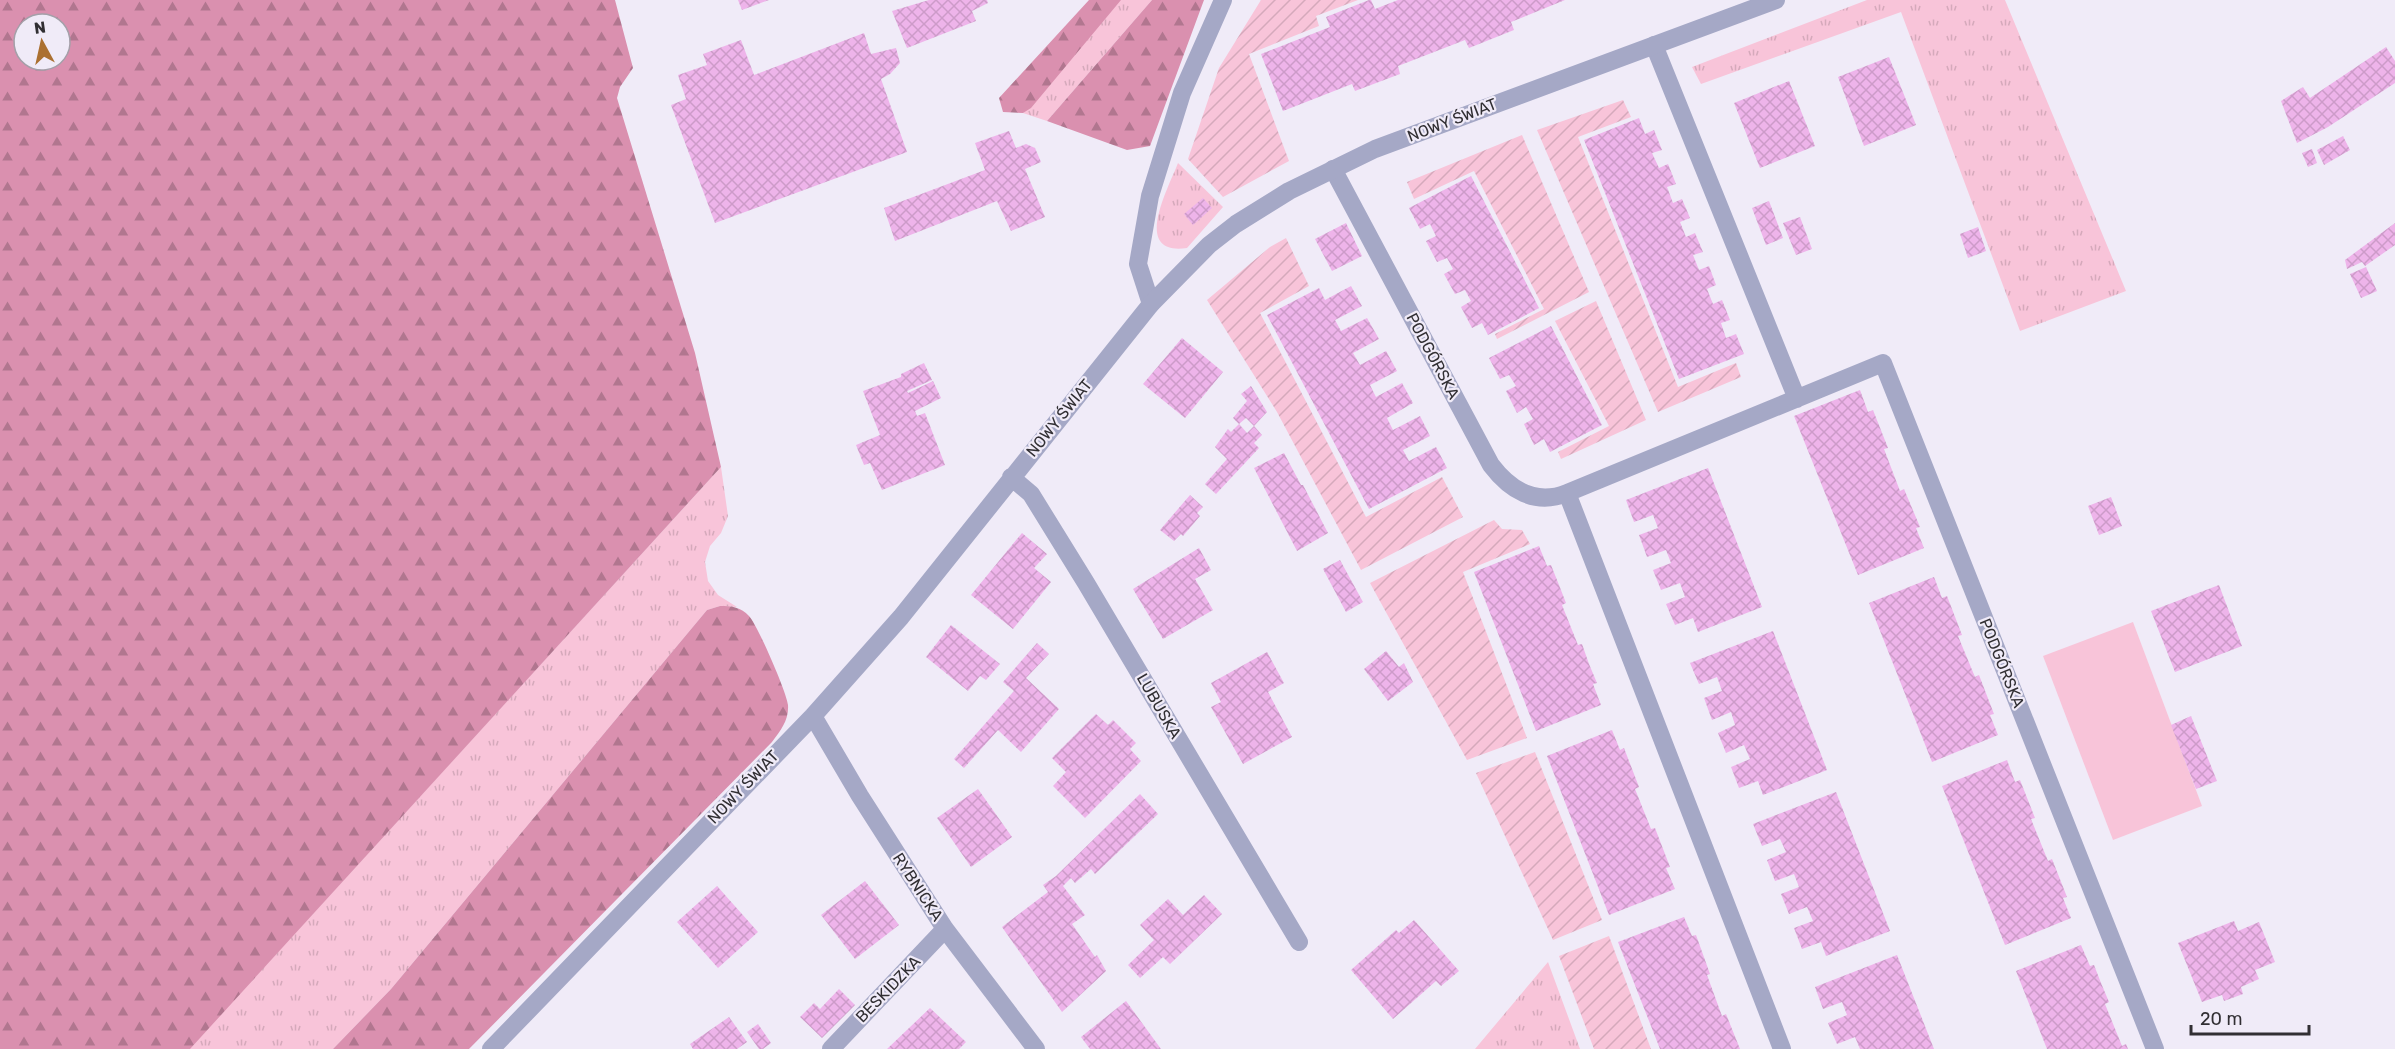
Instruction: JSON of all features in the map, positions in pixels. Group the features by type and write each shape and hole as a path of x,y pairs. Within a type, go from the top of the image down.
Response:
{"street":[{"path":"1151,304 1138,264 1150,196 1182,93 1223,0"},
{"name":"NOWY ŚWIAT","path":"491,1049 813,716 901,617 1151,304 1193,260 1236,224 1289,191 1386,145 1776,0"},
{"path":"1654,45 1797,399"},
{"name":"PODGÓRSKA","path":"1333,169 1491,465 1503,480 1520,492 1546,499 1567,493 1883,363 2155,1049"},
{"name":"LUBUSKA","path":"1011,477 1030,494 1086,583 1299,942"},
{"path":"1567,493 1782,1049"},
{"name":"RYBNICKA","path":"813,716 860,796 945,929 1035,1049"},
{"name":"BESKIDZKA","path":"831,1049 945,929"}],"green space":[{"path":"0,0 615,0 633,68 620,87 617,98 695,353 721,467 190,1049 0,1049"},
{"path":"1089,0 1121,0 1031,108 1023,113 1003,112 999,98"},
{"path":"1120,0 1152,0 1047,121 1023,113"},
{"path":"1152,0 1204,0 1150,146 1127,150 1047,121"},
{"path":"1261,0 1358,0 1316,16 1319,26 1249,54 1289,161 1223,197 1188,159 1219,68"},
{"path":"1867,0 2005,0 2126,291 2020,331 1901,12 1701,84 1692,67"},
{"path":"1623,100 1631,117 1578,137 1678,387 1736,363 1741,377 1658,412 1537,130"},
{"path":"1522,135 1589,292 1497,339 1495,334 1544,309 1474,171 1414,199 1407,182"},
{"path":"1178,163 1223,207 1187,248 1170,248 1161,242 1157,231 1162,203"},
{"path":"1286,238 1309,286 1260,313 1366,517 1442,477 1463,517 1361,570 1277,412 1207,300 1270,247"},
{"path":"1596,301 1646,420 1561,459 1558,452 1609,426 1555,321"},
{"path":"721,467 728,516 721,533 710,546 705,562 708,581 718,595 737,607 720,606 707,610 391,989 333,1049 189,1049"},
{"path":"1494,520 1502,529 1522,530 1530,544 1463,572 1527,738 1467,760 1370,583"},
{"path":"720,606 736,608 749,616 765,645 783,687 788,705 786,720 772,742 469,1049 333,1049 391,989 707,610"},
{"path":"2133,622 2202,806 2113,840 2043,656"},
{"path":"1535,752 1602,920 1553,940 1476,773"},
{"path":"1609,936 1651,1049 1594,1049 1559,956"},
{"path":"1548,962 1580,1049 1475,1049"}],"building":[{"path":"738,0 769,0 742,10"},
{"path":"929,0 987,0 988,3 972,11 976,21 907,48 892,11"},
{"path":"1369,0 1375,9 1398,0 1565,0 1511,22 1514,30 1469,48 1465,40 1398,66 1400,74 1355,91 1352,84 1283,111 1261,54 1330,27 1326,17"},
{"path":"864,33 871,54 896,48 900,63 890,74 881,79 907,152 715,223 671,105 686,99 678,75 707,65 703,54 741,40 754,75"},
{"path":"2386,47 2395,61 2395,83 2328,127 2297,143 2281,101 2303,87 2310,98"},
{"path":"1889,57 1916,125 1864,146 1838,77"},
{"path":"1789,81 1815,146 1760,168 1734,103"},
{"path":"1639,118 1645,134 1654,130 1662,150 1652,153 1659,168 1668,164 1676,184 1667,187 1673,203 1682,199 1690,218 1680,222 1686,237 1695,233 1703,252 1693,255 1699,270 1709,266 1716,285 1707,289 1713,304 1722,300 1730,320 1721,323 1726,338 1736,334 1744,354 1679,379 1584,140"},
{"path":"1009,131 1016,148 1026,144 1035,148 1041,162 1025,169 1045,217 1011,231 997,201 895,241 884,208 985,170 975,143"},
{"path":"2343,136 2350,150 2324,165 2317,150"},
{"path":"2312,149 2317,163 2308,167 2302,153"},
{"path":"1471,176 1539,308 1488,335 1482,323 1472,328 1461,307 1471,301 1465,290 1455,294 1444,274 1453,269 1447,258 1437,262 1426,241 1436,236 1430,224 1420,229 1409,208"},
{"path":"1203,198 1212,208 1193,225 1184,214"},
{"path":"1769,201 1783,238 1766,245 1752,208"},
{"path":"1800,217 1812,249 1796,255 1783,223"},
{"path":"1346,223 1362,256 1332,271 1315,239"},
{"path":"2395,223 2395,245 2365,266 2362,262 2347,269 2345,260"},
{"path":"1978,227 1986,251 1968,258 1960,234"},
{"path":"2366,267 2377,291 2361,298 2350,274"},
{"path":"1351,286 1362,306 1335,320 1341,331 1367,318 1379,339 1353,353 1360,365 1386,351 1397,371 1370,385 1376,397 1402,383 1413,403 1387,418 1393,430 1420,416 1430,436 1403,450 1409,461 1436,447 1447,468 1369,509 1267,315 1319,288 1325,300"},
{"path":"1551,326 1602,425 1550,452 1544,439 1534,445 1524,424 1533,419 1526,407 1517,413 1506,391 1516,386 1509,375 1500,379 1489,358"},
{"path":"1182,338 1223,372 1185,418 1143,384"},
{"path":"924,363 932,380 907,391 908,393 933,381 941,398 915,411 917,416 925,413 945,465 882,490 870,463 864,465 856,445 880,435 863,391 901,377 901,374"},
{"path":"1251,386 1267,412 1254,426 1246,418 1239,424 1233,418 1247,401 1241,394"},
{"path":"1860,390 1868,412 1873,410 1888,448 1884,449 1900,491 1904,489 1920,527 1916,528 1924,548 1858,575 1794,416"},
{"path":"1239,424 1247,433 1254,426 1262,435 1254,443 1259,448 1216,494 1205,484 1227,459 1215,447 1228,429 1231,432"},
{"path":"1284,453 1328,533 1297,551 1254,468"},
{"path":"1708,468 1762,607 1698,632 1693,618 1675,625 1666,604 1685,597 1680,583 1661,590 1653,570 1671,563 1666,550 1647,557 1639,535 1658,528 1653,515 1634,522 1626,500"},
{"path":"1190,495 1203,507 1197,513 1200,516 1183,536 1181,534 1174,541 1160,530"},
{"path":"2111,497 2122,526 2099,535 2088,506"},
{"path":"1022,533 1047,554 1034,568 1051,582 1013,629 971,595"},
{"path":"1539,546 1547,566 1551,565 1559,585 1566,603 1562,605 1578,645 1582,644 1597,683 1593,684 1601,705 1536,731 1474,572"},
{"path":"1199,548 1211,570 1195,579 1213,610 1163,639 1133,589"},
{"path":"1340,560 1363,602 1346,612 1323,569"},
{"path":"1934,577 1942,598 1947,596 1962,635 1958,636 1975,677 1979,675 1994,714 1990,715 1998,735 1932,762 1869,603"},
{"path":"2219,585 2242,646 2175,672 2151,611"},
{"path":"951,625 1000,664 986,680 980,676 968,691 926,657"},
{"path":"1773,631 1827,770 1763,795 1758,781 1739,788 1731,767 1750,759 1744,745 1726,753 1718,733 1735,725 1731,712 1712,720 1704,698 1722,691 1717,677 1699,684 1690,663"},
{"path":"1037,643 1049,654 1026,678 1059,709 1021,752 998,730 964,768 954,759 1014,691 1003,682"},
{"path":"1386,651 1399,667 1404,663 1413,682 1388,701 1364,669"},
{"path":"1267,652 1284,683 1268,692 1292,737 1243,764 1211,707 1221,702 1211,683"},
{"path":"1096,714 1108,725 1113,720 1136,743 1130,749 1141,761 1085,818 1053,786 1066,772 1052,758"},
{"path":"2191,716 2217,781 2196,789 2171,725"},
{"path":"1612,730 1620,750 1624,748 1639,787 1635,789 1651,829 1655,828 1670,867 1666,868 1675,889 1609,915 1547,756"},
{"path":"2007,760 2015,782 2020,780 2035,818 2031,819 2048,861 2052,859 2067,897 2063,898 2071,918 2005,945 1942,786"},
{"path":"978,789 1012,837 971,867 937,818"},
{"path":"1836,792 1890,931 1826,956 1821,942 1802,949 1794,928 1813,921 1807,907 1789,914 1781,894 1799,887 1794,874 1775,881 1767,860 1786,852 1780,839 1762,846 1753,824"},
{"path":"1140,794 1158,814 1095,874 1091,869 1075,883 1071,878 1063,886 1085,915 1072,924 1095,957 1097,955 1106,971 1062,1012 1002,927 1048,892 1043,885 1056,876"},
{"path":"865,881 899,925 855,959 821,915"},
{"path":"717,886 758,932 718,968 677,922"},
{"path":"1204,895 1222,914 1170,964 1163,957 1140,978 1128,965 1154,940 1140,925 1168,899 1183,915"},
{"path":"1684,917 1692,936 1696,935 1722,1016 1726,1014 1740,1049 1660,1049 1618,942"},
{"path":"1414,920 1459,971 1441,986 1436,981 1393,1019 1351,970 1396,930 1399,933"},
{"path":"2234,921 2238,931 2259,922 2275,962 2255,970 2259,979 2241,987 2243,994 2224,1001 2222,995 2202,1002 2178,943"},
{"path":"2081,945 2090,966 2094,965 2109,1002 2105,1004 2122,1046 2126,1044 2128,1049 2047,1049 2016,971"},
{"path":"1897,955 1934,1049 1860,1049 1855,1037 1837,1044 1828,1023 1847,1015 1842,1002 1823,1009 1815,987"},
{"path":"839,989 855,1005 822,1038 800,1017 814,1003 820,1009"},
{"path":"1126,1001 1161,1049 1090,1049 1081,1037"},
{"path":"930,1008 966,1042 959,1049 887,1049"},
{"path":"729,1017 747,1042 737,1049 693,1049 690,1044"},
{"path":"758,1024 771,1043 763,1049 759,1049 747,1032"}]}
